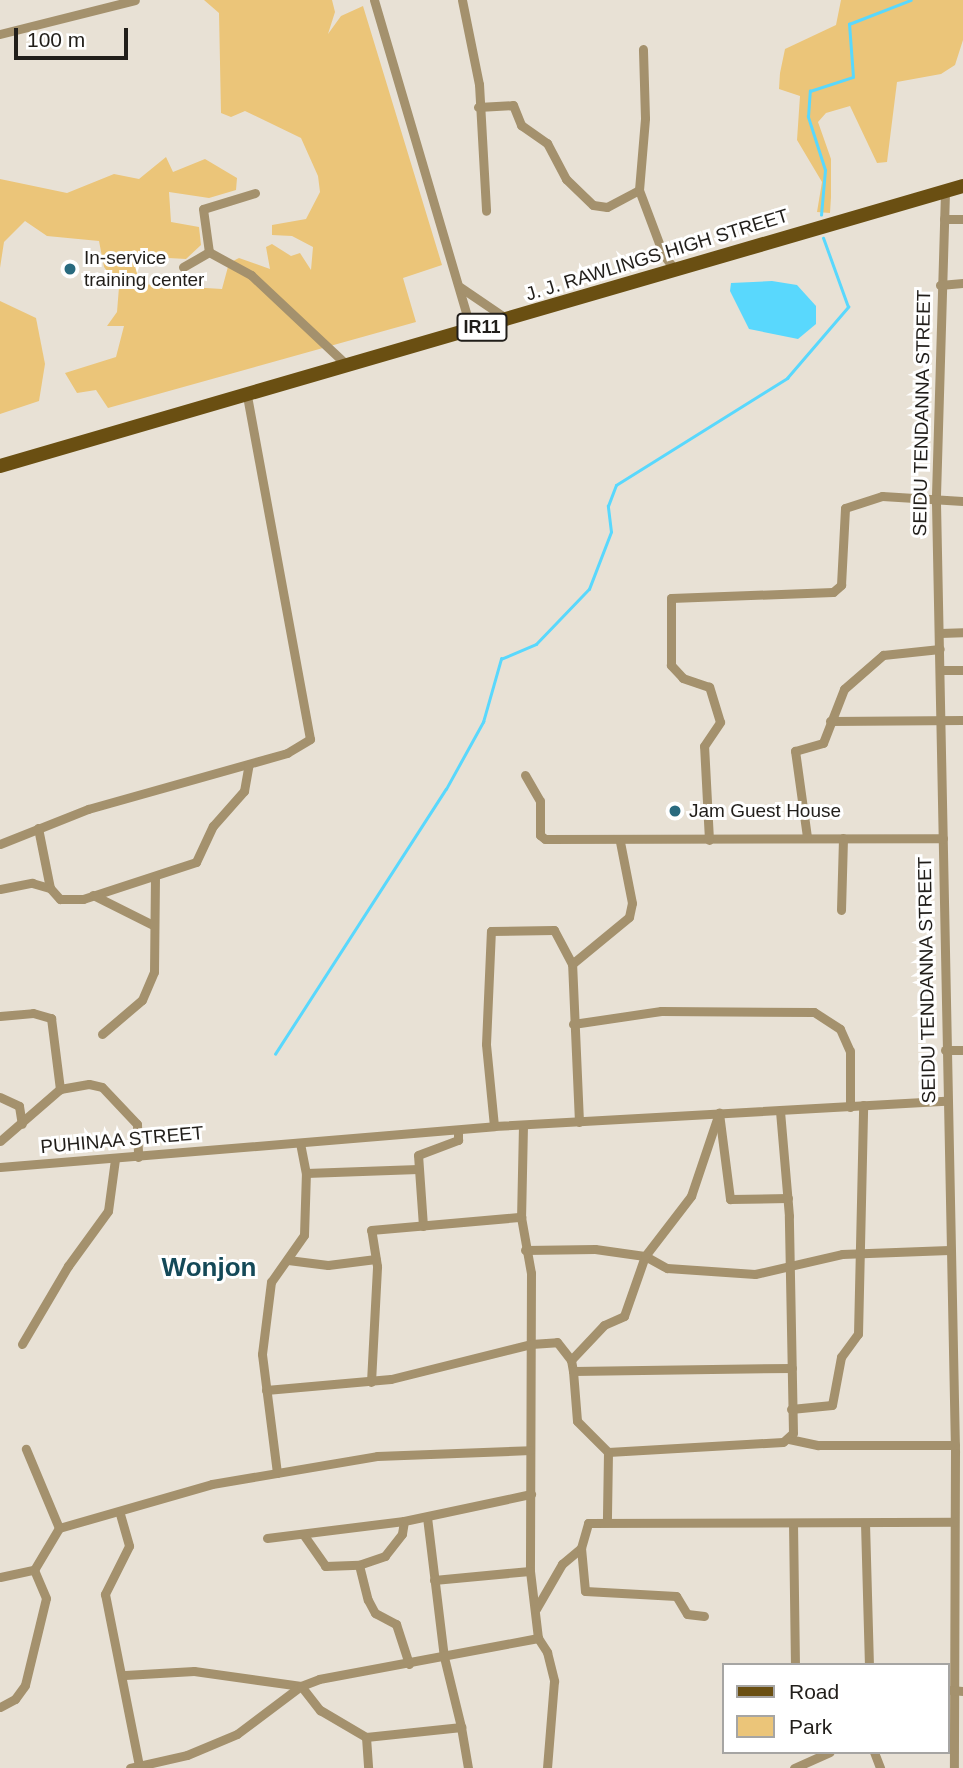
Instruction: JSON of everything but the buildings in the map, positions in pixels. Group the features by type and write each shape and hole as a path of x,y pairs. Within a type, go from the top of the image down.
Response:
{"main road":[{"name":"J. J. RAWLINGS HIGH STREET","path":"0,466 963,186"}],"street":[{"path":"0,34 135,0"},
{"path":"374,0 471,330"},
{"path":"462,0 478,107 486,211"},
{"path":"643,49 645,118 639,190 663,254 676,271"},
{"path":"478,107 513,105 522,125 547,143 566,179 593,205 607,207 639,190"},
{"name":"SEIDU TENDANNA STREET","path":"945,191 940,285 936,503 945,1101 958,1451 951,1690 954,1768"},
{"path":"209,253 203,209 255,193"},
{"path":"944,219 963,219"},
{"path":"183,267 209,253"},
{"path":"209,253 251,275 347,365"},
{"path":"940,285 963,284"},
{"path":"460,287 509,319"},
{"path":"0,844 38,828 152,789 287,753 313,732 247,396"},
{"path":"709,840 704,746 720,722 709,687 683,678 671,665 671,598 833,592 841,585 845,508 881,496 936,503 963,501"},
{"path":"940,633 963,632"},
{"path":"807,837 795,751 823,743 830,721 849,682 887,652 940,649"},
{"path":"940,670 963,670"},
{"path":"830,721 963,720"},
{"path":"38,828 50,888 60,899 155,878 201,856 213,826 244,791 249,764"},
{"path":"525,775 540,801 540,835 545,839 620,842 807,837 943,838"},
{"path":"841,910 843,838"},
{"path":"572,964 629,917 632,902 620,842"},
{"path":"102,1034 146,993 154,972 155,878"},
{"path":"0,889 32,883 50,888"},
{"path":"92,894 153,925"},
{"path":"494,1126 486,1044 491,931 554,930 572,964 579,1122"},
{"path":"573,1024 661,1011 814,1012 840,1029 850,1051 850,1107"},
{"path":"0,1016 33,1013 51,1018 60,1089"},
{"path":"945,1051 963,1050"},
{"path":"0,1141 60,1089 102,1087 136,1124 138,1157"},
{"path":"0,1097 19,1106 22,1124"},
{"name":"PUHINAA STREET","path":"0,1167 494,1126 945,1101"},
{"path":"791,1409 832,1405 841,1357 858,1334 863,1105"},
{"path":"780,1110 788,1198 791,1409 796,1424 789,1439"},
{"path":"719,1113 730,1199 788,1198"},
{"path":"571,1360 604,1325 624,1316 645,1256 691,1196 719,1113"},
{"path":"523,1125 521,1217 531,1273 530,1571 538,1638 554,1681 547,1768"},
{"path":"423,1226 418,1155 458,1140 458,1131"},
{"path":"277,1473 262,1354 271,1282 304,1235 306,1173 300,1143"},
{"path":"22,1343 68,1265 108,1211 116,1159"},
{"path":"306,1173 418,1170"},
{"path":"371,1381 376,1259 371,1230 521,1217"},
{"path":"525,1250 595,1249 645,1256 667,1268 755,1274 858,1253 949,1250"},
{"path":"288,1260 328,1265 376,1259"},
{"path":"952,1279 963,1279"},
{"path":"266,1390 371,1381 531,1344 557,1342 571,1360 577,1421 608,1452 607,1519"},
{"path":"573,1371 792,1368"},
{"path":"608,1452 789,1439 818,1445 958,1451"},
{"path":"26,1449 59,1528"},
{"path":"0,1577 34,1570 59,1528 120,1514 212,1485 377,1456 530,1450"},
{"path":"267,1538 404,1521 531,1494"},
{"path":"120,1514 130,1546 105,1594 125,1675 134,1767 187,1755 237,1734 301,1686"},
{"path":"426,1517 444,1657 468,1768"},
{"path":"704,1616 687,1614 676,1596 585,1591 581,1548 588,1523 607,1519 793,1523 954,1522"},
{"path":"303,1534 325,1566 359,1565 385,1556 402,1534 404,1521"},
{"path":"865,1522 869,1663"},
{"path":"793,1523 795,1663"},
{"path":"536,1609 562,1564 581,1548"},
{"path":"359,1565 368,1600 375,1613 397,1624 409,1664"},
{"path":"0,1707 15,1699 25,1685 46,1598 34,1570"},
{"path":"434,1580 530,1571"},
{"path":"125,1675 194,1671 301,1686 538,1638"},
{"path":"301,1686 320,1710 366,1737 460,1727"},
{"path":"951,1690 963,1691"},
{"path":"366,1737 368,1768"},
{"path":"794,1768 810,1756"}],"green space":[{"path":"204,0 332,0 335,12 328,34 341,16 363,6 442,265 403,278 416,322 108,408 96,390 77,393 65,373 116,357 124,326 107,326 117,312 119,287 104,267 99,241 47,236 25,221 4,242 0,268 0,179 67,193 114,174 139,179 166,157 173,172 205,159 237,178 236,190 209,198 169,192 171,222 199,227 201,245 186,259 134,256 139,284 222,289 229,263 239,258 270,269 266,247 272,244 291,256 300,253 311,270 313,247 292,236 272,235 272,225 306,219 320,192 318,176 301,138 245,111 231,117 221,113 219,13"},
{"path":"841,0 963,0 963,40 955,65 941,74 897,82 887,162 877,163 850,106 826,113 818,122 831,159 831,197 830,213 817,212 822,182 797,140 800,96 779,89 780,73 785,49 836,25"},
{"path":"0,301 36,318 45,364 39,401 0,414"}],"water":[{"path":"772,281 797,285 816,306 816,324 798,339 749,329 730,291 731,283"}],"waterway":[{"path":"821,215 825,170 808,117 810,91 853,77 849,24 911,0"},
{"path":"275,1054 446,789 483,722 501,659 536,644 589,589 611,532 608,506 616,485 787,378 848,307 823,238"}],"place":[{"name":"In-service training center","path":"70,269"},
{"name":"Jam Guest House","path":"675,811"}],"district":[{"name":"Wonjon","path":"209,1268"}]}
